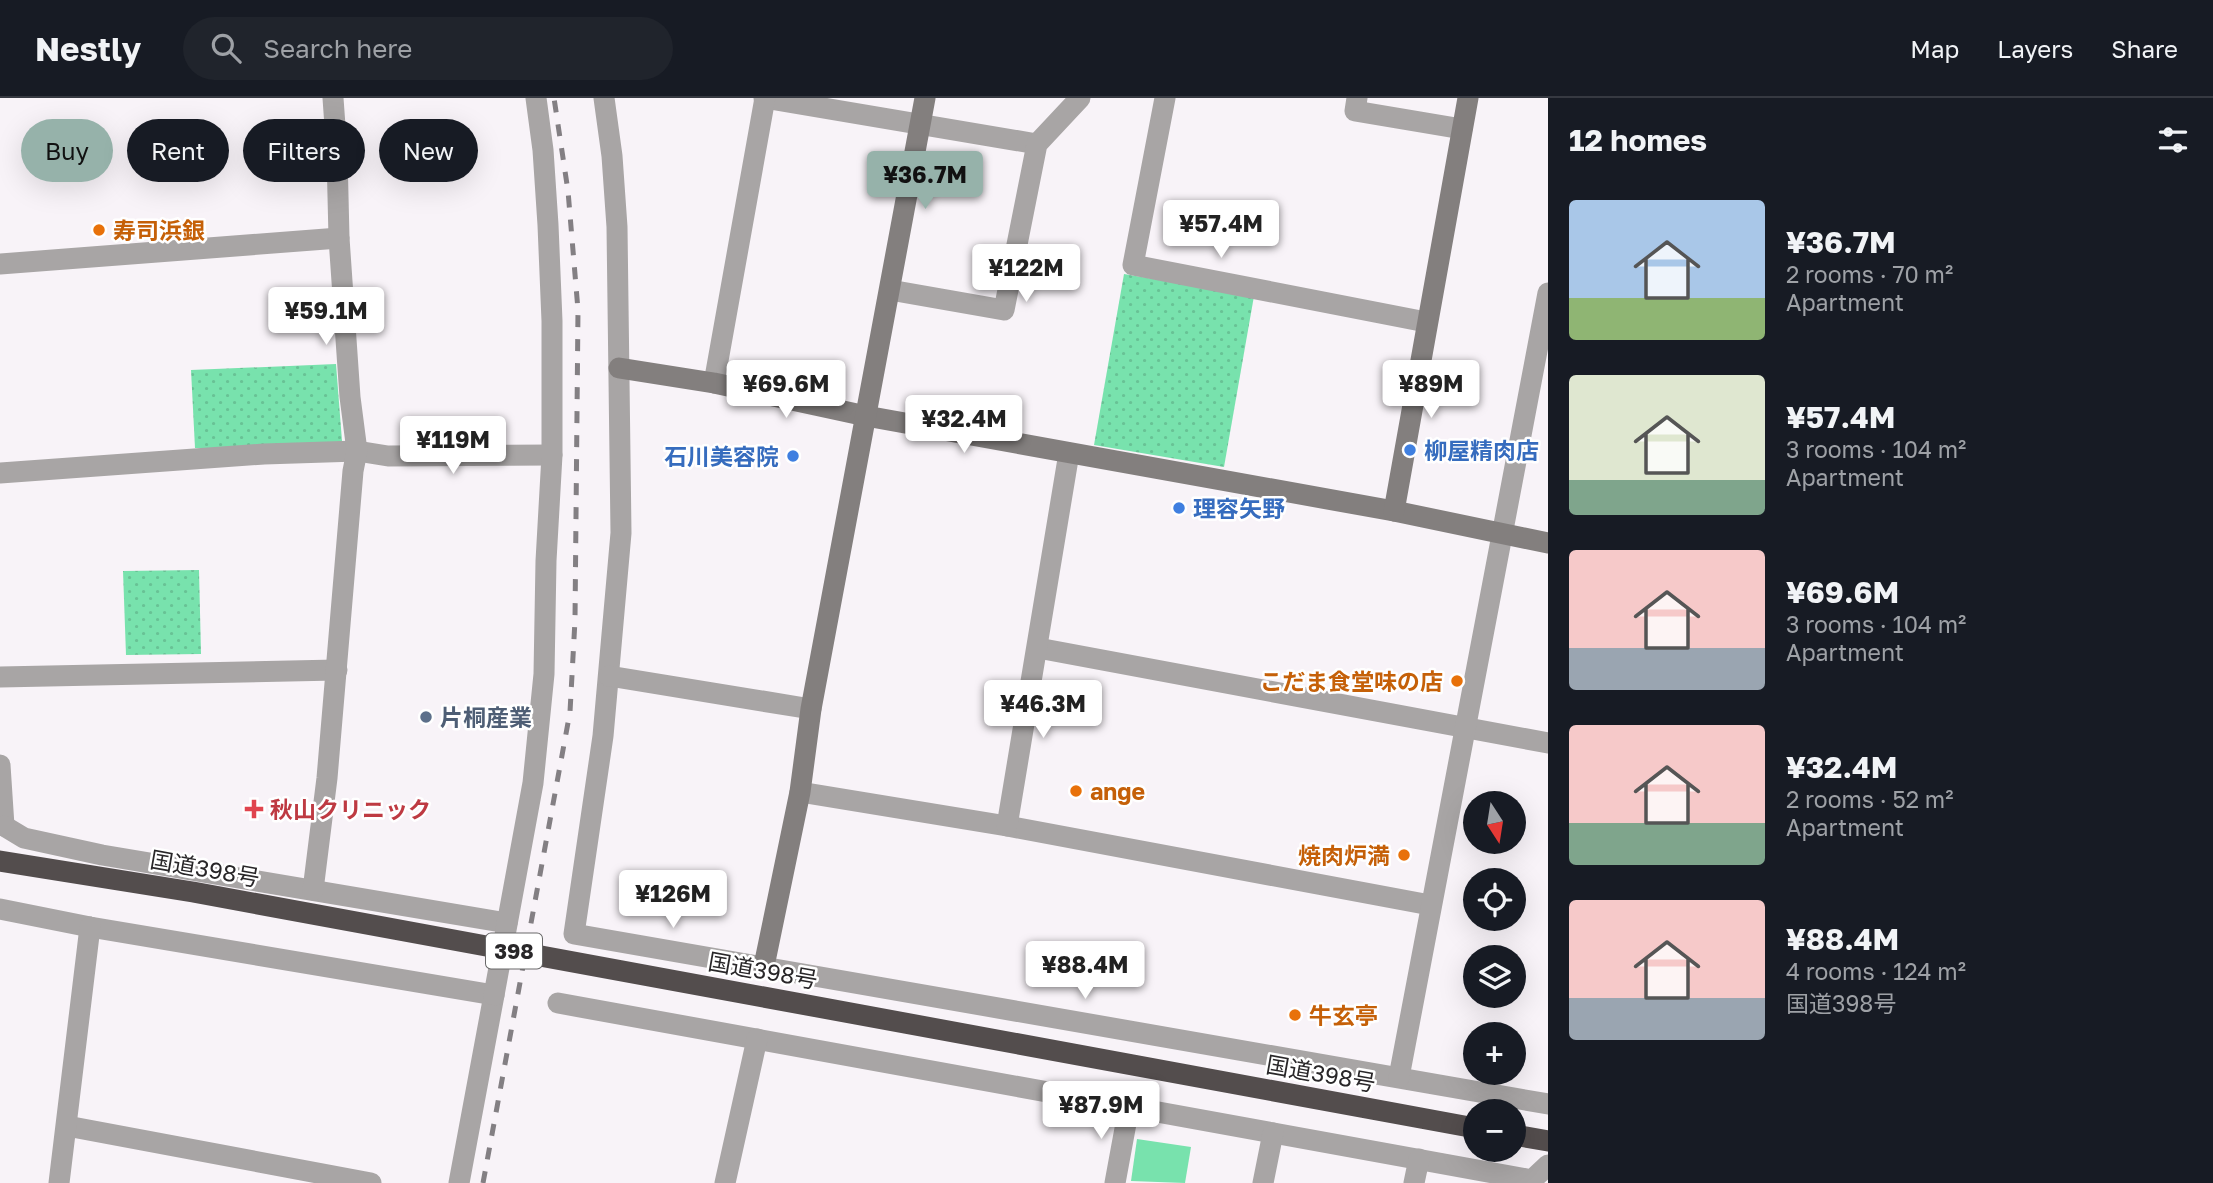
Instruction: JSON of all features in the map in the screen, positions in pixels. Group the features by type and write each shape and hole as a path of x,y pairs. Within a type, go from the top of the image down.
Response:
{"highway":[{"name":"国道398号","path":"0,861 193,892 1463,1126"},
{"path":"1526,1137 1548,1141"}],"street":[{"path":"313,890 327,778 357,451 350,397 339,238 333,98"},
{"path":"459,1183 533,783 544,674 545,561 552,455 552,321 543,150 536,98"},
{"path":"604,98 612,156 617,228 621,533 610,676 574,934 1548,1104"},
{"path":"714,383 764,98 1037,144"},
{"path":"764,966 800,792 811,709 925,98"},
{"path":"890,290 1003,310 1037,144 1080,98"},
{"path":"1165,98 1133,265 1426,322"},
{"path":"1357,98 1354,111 1462,129"},
{"path":"1394,511 1468,98"},
{"path":"0,264 339,238"},
{"path":"1399,1077 1430,905 1545,332 1548,293"},
{"path":"619,368 714,383 866,416 1394,511 1548,543"},
{"path":"0,472 264,454 357,451 387,456 552,455"},
{"path":"1007,826 1069,453"},
{"path":"1038,648 1548,743"},
{"path":"0,677 337,670"},
{"path":"610,676 811,709"},
{"path":"0,765 2,828 24,838 102,855 508,923"},
{"path":"800,792 1007,826 1430,905"},
{"path":"0,909 90,928 494,995"},
{"path":"59,1183 90,928"},
{"path":"558,1003 1532,1180 1548,1165"},
{"path":"724,1183 757,1039"},
{"path":"1115,1183 1129,1107"},
{"path":"67,1126 371,1183"},
{"path":"1263,1183 1273,1133"},
{"path":"1414,1183 1419,1159"}],"green space":[{"path":"1124,274 1254,296 1224,467 1094,445"},
{"path":"336,364 342,441 334,448 195,448 191,370"},
{"path":"199,570 201,654 126,655 123,571"},
{"path":"1137,1139 1191,1147 1185,1183 1131,1181"}],"railway":[{"path":"483,1183 570,712 575,620 578,310 568,191 554,98"}],"place":[{"name":"寿司浜銀","path":"99,230"},
{"name":"柳屋精肉店","path":"1410,450"},
{"name":"石川美容院","path":"793,456"},
{"name":"理容矢野","path":"1179,508"},
{"name":"こだま食堂味の店","path":"1457,681"},
{"name":"片桐産業","path":"426,717"},
{"name":"ange","path":"1076,791"},
{"name":"秋山クリニック","path":"254,809"},
{"name":"焼肉炉満","path":"1404,855"},
{"name":"牛玄亭","path":"1295,1015"}]}
